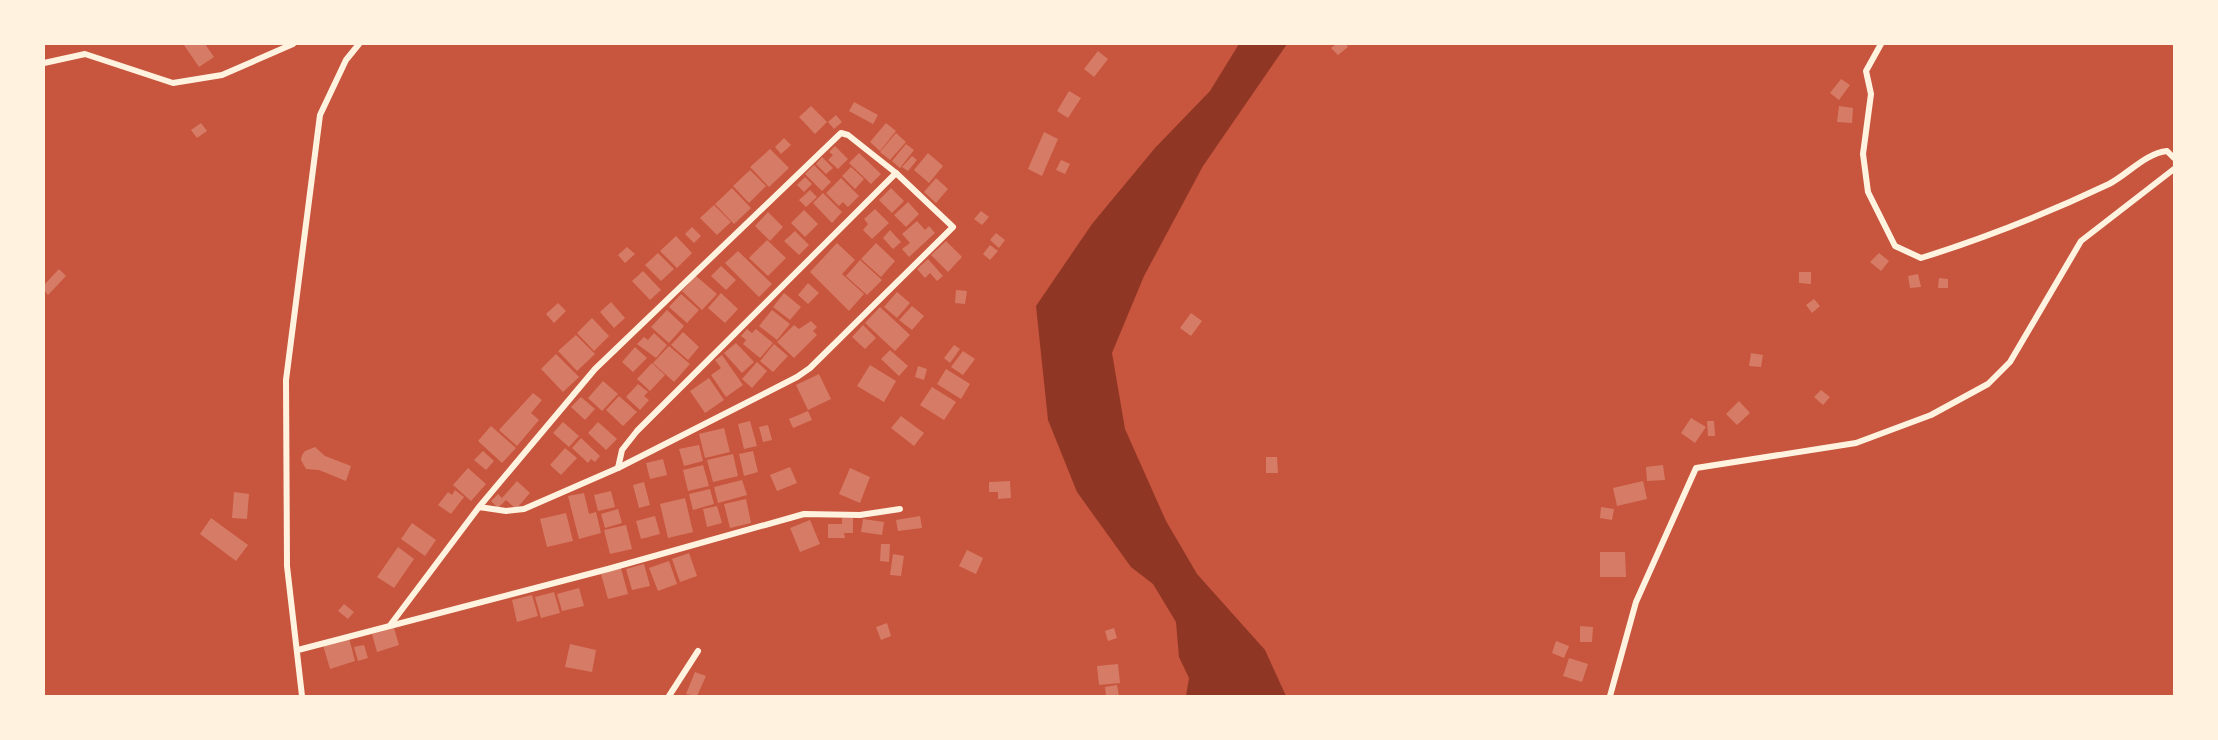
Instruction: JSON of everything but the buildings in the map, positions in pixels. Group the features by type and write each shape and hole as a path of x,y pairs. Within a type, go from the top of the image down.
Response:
{"street":[{"path":"44,63 85,54 173,83 222,75 293,44"},
{"path":"302,696 287,566 286,380 320,115 346,60 359,44"},
{"path":"1881,44 1866,71 1871,94 1863,154 1868,192 1895,246 1921,258 1993,234 2111,183 2155,152 2167,151 2175,158"},
{"path":"392,624 479,507 595,369 841,133 848,135 896,173 953,227 810,368 797,377 618,468 524,509 506,512 479,507"},
{"path":"1610,696 1636,602 1696,468 1856,443 1932,415 1988,384 2010,362 2081,241 2175,169"},
{"path":"618,468 622,450 637,431 896,173"},
{"path":"298,650 608,569 804,514 860,515 900,509"},
{"path":"669,696 698,651"}],"shaded area":[{"path":"1239,44 1287,44 1203,166 1144,276 1112,353 1125,429 1166,521 1197,574 1265,650 1286,696 1186,696 1189,678 1179,657 1176,622 1153,584 1131,567 1077,492 1048,420 1036,306 1092,224 1155,148 1210,91"}]}
